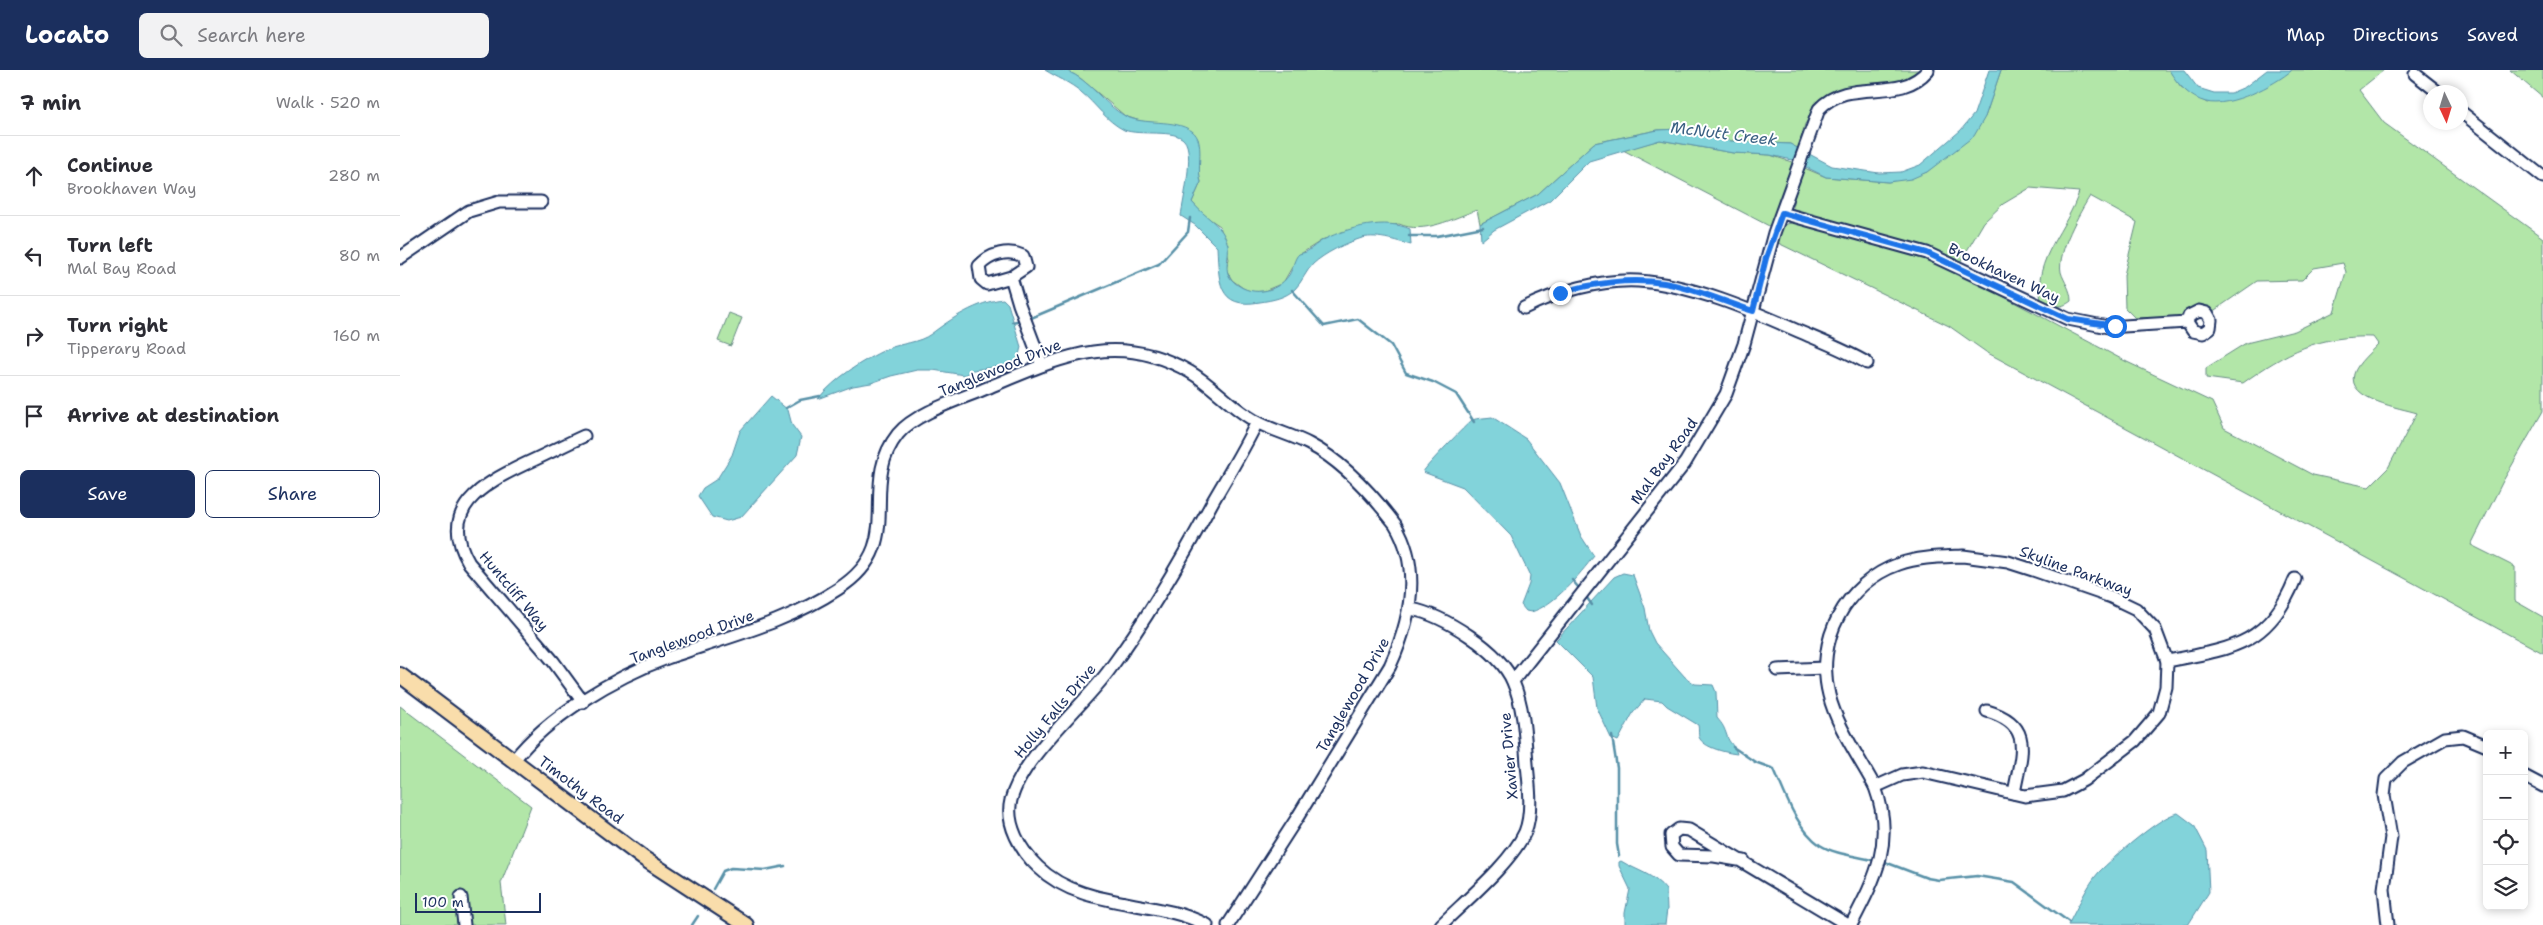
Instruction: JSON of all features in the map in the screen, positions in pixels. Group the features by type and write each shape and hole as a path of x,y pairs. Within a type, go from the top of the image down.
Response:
{"main road":[{"name":"Timothy Road","path":"400,675 643,858 746,925"}],"street":[{"name":"Mal Bay Road","path":"1513,681 1685,463 1726,394 1744,344 1766,258 1819,109 1827,101 1853,90 1902,88 1916,81 1928,70"},
{"path":"2415,74 2429,85"},
{"path":"2468,116 2543,177"},
{"path":"400,258 461,216 478,208 499,202 542,202"},
{"name":"Brookhaven Way","path":"1782,213 1927,253 2068,319 2108,327 2187,322"},
{"path":"1012,277 1019,304 1042,365"},
{"path":"1524,308 1542,299 1578,287 1636,280 1665,283 1753,311 1845,351 1867,364"},
{"name":"Tanglewood Drive","path":"514,760 542,731 583,702 650,665 763,628 798,613 849,582 863,569 875,548 882,466 887,451 901,430 932,412 1042,365 1100,349 1142,354 1189,371 1257,422 1295,437 1321,451 1343,469 1386,512 1402,535 1410,569 1411,609 1400,645 1376,691 1228,925"},
{"name":"Holly Falls Drive","path":"1207,925 1176,912 1090,895 1060,884 1037,867 1021,845 1009,812 1013,792 1027,768 1110,669 1149,612 1230,475 1257,422"},
{"name":"Huntcliff Way","path":"583,702 553,661 469,563 461,544 459,526 464,507 479,489 502,475 584,436"},
{"name":"Skyline Parkway","path":"1849,925 1861,906 1882,851 1885,820 1875,787 1831,705 1825,668 1828,641 1836,619 1852,596 1866,582 1876,575 1910,561 1963,556 2008,562 2125,602 2146,617 2155,630 2167,660 2166,687 2159,713 2135,741 2074,786 2063,791 2037,796 2014,793 1923,772 1902,775 1875,787"},
{"path":"2167,660 2217,652 2248,640 2265,627 2280,611 2296,579"},
{"name":"Xavier Drive","path":"1411,609 1435,615 1459,630 1492,655 1513,681 1522,717 1528,765 1529,803 1525,830 1506,858 1441,925"},
{"path":"1777,670 1825,668"},
{"path":"1987,711 2009,719 2021,735 2022,750 2014,793"},
{"path":"2388,925 2384,889 2391,837 2384,795 2386,779 2403,762 2445,738 2463,736 2483,744"},
{"path":"2528,778 2543,786"},
{"path":"1744,861 1679,854 1672,847 1671,835 1679,829 1689,830 1744,861 1849,925"},
{"path":"461,897 464,925"}],"green space":[{"path":"1066,70 1925,70 1916,77 1818,105 1805,124 1798,149 1790,144 1731,141 1678,129 1658,130 1594,143 1538,194 1480,224 1477,210 1428,227 1418,228 1399,224 1324,239 1299,255 1283,283 1264,291 1251,292 1232,280 1226,269 1229,259 1220,226 1202,214 1192,202 1201,182 1199,175 1198,139 1157,123 1140,121 1125,116 1080,78"},
{"path":"2001,70 2169,70 2181,87 2207,103 2270,83 2292,70 2384,70 2359,90 2384,123 2543,238 2543,411 2503,481 2471,545 2515,567 2515,601 2543,617 2543,653 1986,352 1949,326 1774,241 1786,224 1799,222 1924,257 1976,282 2127,362 2212,402 2224,428 2313,475 2369,487 2388,468 2417,413 2377,401 2358,390 2354,383 2354,374 2364,358 2378,344 2373,337 2336,339 2304,348 2274,362 2243,383 2206,378 2206,368 2246,343 2295,331 2334,312 2346,272 2343,263 2314,268 2302,280 2257,281 2212,312 2202,308 2194,308 2178,318 2135,318 2125,308 2124,275 2137,222 2090,196 2070,232 2062,254 2061,272 2069,289 2071,301 2064,305 2056,306 2041,300 2040,285 2046,258 2079,192 2030,188 2003,204 1984,222 1959,264 1798,214 1792,207 1802,167 1826,177 1888,182 1927,172 1985,117"},
{"path":"2510,70 2543,70 2543,98"},
{"path":"1660,140 1733,153 1770,155 1795,163 1771,227 1623,150"},
{"path":"729,313 742,318 731,346 718,341"},
{"path":"400,706 531,806 501,883 506,925 400,925"}],"water":[{"path":"1045,70 1067,71 1075,75 1125,116 1141,121 1168,123 1184,127 1196,135 1200,148 1199,169 1201,182 1192,202 1218,226 1226,238 1228,245 1228,273 1239,286 1254,291 1262,291 1277,286 1289,275 1299,254 1306,252 1325,239 1368,225 1390,224 1410,229 1411,245 1379,237 1365,237 1347,243 1323,256 1311,267 1295,289 1283,297 1260,302 1246,303 1235,301 1228,297 1220,281 1217,247 1195,225 1181,216 1188,165 1187,146 1184,140 1173,135 1124,130 1106,117 1077,89"},
{"path":"1989,70 2001,70 1985,117 1974,136 1927,172 1911,179 1888,182 1826,177 1792,160 1770,155 1733,153 1660,140 1589,161 1550,200 1494,230 1481,241 1480,224 1538,194 1594,143 1658,130 1678,129 1731,141 1790,144 1832,166 1879,173 1901,172 1920,165 1961,130 1974,114"},
{"path":"2169,70 2184,70 2198,88 2214,93 2231,93 2245,87 2267,70 2292,70 2275,82 2252,94 2227,102 2216,103 2200,100 2189,94"},
{"path":"1003,299 1008,304 1021,347 1018,359 1009,365 973,370 964,375 933,370 917,370 853,386 818,399 841,377 868,358 898,345 926,337 974,307"},
{"path":"771,396 788,410 792,425 801,437 797,455 741,517 727,521 712,517 698,496 703,488 717,479 732,455 740,431"},
{"path":"1492,417 1526,439 1560,483 1581,536 1594,556 1574,580 1557,596 1540,609 1531,612 1526,611 1521,605 1530,576 1511,536 1463,487 1423,472 1472,420"},
{"path":"1623,573 1633,575 1645,608 1649,631 1655,643 1685,677 1695,684 1713,685 1716,692 1717,718 1737,754 1705,744 1699,737 1698,725 1662,701 1645,699 1633,713 1618,741 1611,738 1597,708 1593,677 1556,640 1614,577"},
{"path":"2178,813 2194,825 2207,850 2209,892 2188,925 2068,925 2086,890 2099,872 2149,829 2160,821"},
{"path":"1621,861 1651,876 1666,890 1667,909 1665,925 1625,925 1625,913 1630,889 1619,866"}],"waterway":[{"path":"1031,318 1159,264 1188,232 1190,218"},
{"name":"McNutt Creek","path":"1409,236 1437,236 1483,227"},
{"path":"1292,290 1324,326 1358,319 1391,345 1406,373 1433,382 1456,394 1474,422"},
{"path":"1012,322 1017,321"},
{"path":"786,408 800,400 820,396"},
{"path":"1572,580 1578,587"},
{"path":"1587,598 1592,605"},
{"path":"1612,736 1617,768 1617,844 1619,856"},
{"path":"1733,747 1755,762 1774,769 1798,820 1820,845 1838,853 1872,860"},
{"path":"1885,862 1927,878 1939,880 1977,876 2014,882 2069,922"},
{"path":"713,889 723,871 731,868 765,870 785,866"},
{"path":"692,925 698,916"}],"route":[{"path":"1560,293 1578,287 1636,280 1665,283 1753,311 1766,258 1782,213 1927,253 2068,319 2108,327 2115,326"}]}
